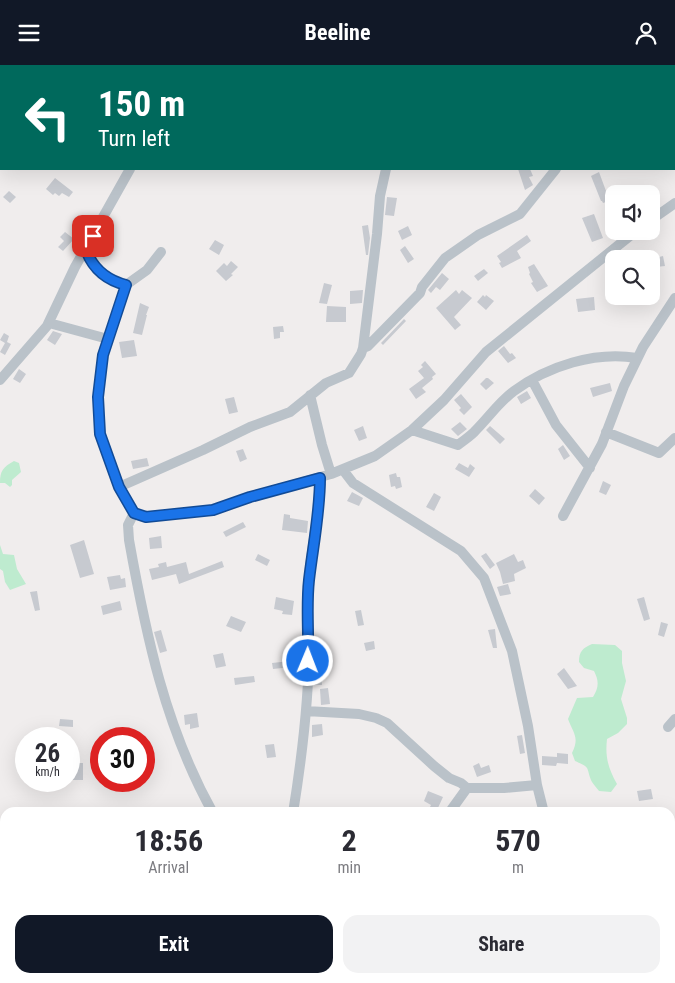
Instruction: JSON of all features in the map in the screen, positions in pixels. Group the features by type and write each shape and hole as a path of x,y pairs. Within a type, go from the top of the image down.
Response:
{"street":[{"path":"0,380 49,323 76,267 129,170"},
{"path":"119,487 250,427 290,412 326,383 349,373 363,348 380,196 386,170"},
{"path":"363,348 368,346 420,293 422,287 445,258 478,235 520,214 555,170"},
{"path":"660,214 675,203"},
{"path":"161,253 147,271 126,285 103,355 98,397 100,434 119,487 134,513 146,517 213,510 250,497 320,478 376,456 412,430 444,400 486,352 625,240"},
{"path":"86,250 90,261 101,274 112,281 126,285"},
{"path":"563,517 590,468 637,358 675,298"},
{"path":"49,323 108,339"},
{"path":"412,430 458,445 475,431 494,409 514,391 567,363 601,356 637,358"},
{"path":"532,381 556,425 590,468"},
{"path":"310,395 331,474"},
{"path":"606,432 658,453 675,438"},
{"path":"343,470 353,483 462,551 484,578 512,651 542,807"},
{"path":"294,807 302,759 306,711 309,645 308,582 320,501 320,478"},
{"path":"134,513 128,525 129,540 155,670 177,738 210,807"},
{"path":"306,711 360,714 388,723 434,767 467,788 504,788 537,785"},
{"path":"453,807 467,788"}],"green space":[{"path":"14,461 19,463 21,472 12,480 10,487 5,483 0,483 1,475 5,467"},
{"path":"0,545 3,554 14,555 17,569 26,584 10,590 5,582 3,571 0,569"},
{"path":"592,644 615,645 622,651 622,663 626,681 621,699 627,724 618,733 607,739 606,751 608,762 617,784 611,792 599,791 592,781 587,768 575,761 572,753 576,739 568,719 577,698 593,697 597,687 597,678 594,671 584,668 579,662 582,650"}],"building":[{"path":"518,170 530,170 533,176 529,177 533,185 525,190"},
{"path":"599,172 605,188 605,202 601,201 591,176"},
{"path":"55,178 73,192 69,197 62,193 59,196 55,193 53,195 46,189"},
{"path":"9,191 16,197 10,203 3,197"},
{"path":"387,197 397,198 394,216 385,215"},
{"path":"594,214 603,238 592,242 582,218"},
{"path":"368,225 370,238 368,255 366,255 362,226"},
{"path":"408,226 412,235 402,240 398,231"},
{"path":"65,232 74,239 63,251 58,247 64,241 60,237"},
{"path":"527,235 531,241 517,251 521,258 502,268 497,256"},
{"path":"215,240 224,245 219,255 209,249"},
{"path":"405,246 414,259 408,263 400,250"},
{"path":"663,256 665,266 660,267 660,257"},
{"path":"231,261 238,267 226,281 216,271 224,263 227,266"},
{"path":"534,264 548,286 537,292 531,283 533,282 528,267"},
{"path":"484,269 488,273 478,281 474,276"},
{"path":"442,273 449,279 440,290 436,287 431,293 428,290"},
{"path":"324,283 332,285 327,304 319,303"},
{"path":"363,290 362,303 350,304 350,291"},
{"path":"456,290 459,294 462,290 472,298 454,317 461,325 455,330 436,308"},
{"path":"483,295 494,301 486,310 477,302"},
{"path":"594,297 595,310 578,312 576,299"},
{"path":"140,303 149,307 142,335 133,333"},
{"path":"327,306 346,307 346,322 326,322"},
{"path":"404,319 406,321 383,345 381,343"},
{"path":"283,326 284,332 280,332 280,338 274,339 273,327"},
{"path":"53,331 62,334 55,345 47,340"},
{"path":"4,333 9,336 7,342 11,344 5,355 0,352 5,343 0,340"},
{"path":"134,340 137,356 122,358 119,342"},
{"path":"504,346 516,358 508,363 498,351"},
{"path":"425,361 436,374 422,388 426,392 416,399 409,389 424,378 418,371 423,367 421,365"},
{"path":"19,369 26,374 20,383 13,379"},
{"path":"486,378 494,383 486,390 480,384"},
{"path":"610,383 612,391 593,397 590,388"},
{"path":"527,391 531,398 521,404 517,397"},
{"path":"461,394 472,407 464,415 454,400"},
{"path":"234,397 238,412 229,414 225,399"},
{"path":"460,422 467,429 458,436 451,429"},
{"path":"363,426 367,438 359,441 354,430"},
{"path":"490,426 505,439 500,444 486,430"},
{"path":"563,445 570,456 564,460 558,449"},
{"path":"243,449 247,459 240,462 236,451"},
{"path":"147,458 149,466 133,469 131,461"},
{"path":"459,463 468,468 470,464 475,468 469,477 455,469"},
{"path":"396,473 397,477 400,477 402,487 396,489 395,486 391,487 389,475"},
{"path":"603,481 611,485 606,495 599,492"},
{"path":"535,489 545,498 539,505 529,496"},
{"path":"352,492 363,498 359,506 347,501"},
{"path":"434,493 441,497 434,511 426,507"},
{"path":"284,514 290,515 290,518 308,521 307,533 282,530"},
{"path":"243,522 246,527 226,537 223,532"},
{"path":"161,536 162,548 150,549 149,538"},
{"path":"84,540 94,574 80,578 70,545"},
{"path":"486,553 495,565 490,569 481,556"},
{"path":"258,554 270,560 267,566 255,560"},
{"path":"514,554 518,562 523,560 526,568 514,574 515,581 503,584 496,563"},
{"path":"222,561 224,567 179,584 176,574 152,580 149,569 159,567 158,564 166,562 167,567 186,562 189,574"},
{"path":"120,575 121,579 125,578 126,587 110,590 107,577"},
{"path":"508,584 511,594 500,596 497,587"},
{"path":"37,591 40,610 35,611 30,592"},
{"path":"276,597 294,601 292,615 282,614 283,611 274,609"},
{"path":"644,597 650,619 644,621 637,599"},
{"path":"120,601 122,610 103,615 101,606"},
{"path":"361,610 364,625 358,626 355,611"},
{"path":"231,616 246,622 241,632 226,626"},
{"path":"661,622 668,624 664,637 658,635"},
{"path":"495,629 497,648 493,648 488,630"},
{"path":"161,630 167,651 160,653 154,632"},
{"path":"374,641 375,649 366,651 364,643"},
{"path":"223,653 226,666 216,668 213,655"},
{"path":"290,661 291,667 273,669 272,663"},
{"path":"564,668 577,686 568,689 557,674"},
{"path":"315,672 321,672 322,685 315,685"},
{"path":"254,676 255,682 235,685 234,678"},
{"path":"328,688 330,704 321,705 320,689"},
{"path":"197,713 199,727 190,729 190,724 185,725 184,715"},
{"path":"60,719 73,720 73,727 59,726"},
{"path":"322,724 323,735 312,737 312,725"},
{"path":"522,735 525,753 520,754 517,736"},
{"path":"274,744 276,757 267,758 265,745"},
{"path":"557,753 568,754 568,764 557,763 556,766 542,765 542,756 557,757"},
{"path":"80,763 83,763 83,780 80,780"},
{"path":"479,763 481,768 489,765 491,772 477,777 473,766"},
{"path":"651,789 653,799 639,801 637,791"},
{"path":"428,791 443,797 438,807 430,807 431,805 424,801"}],"route":[{"path":"93,236 86,250 90,261 101,274 112,281 126,285 103,355 98,397 100,434 119,487 134,513 146,517 213,510 299,482 320,478 320,501 308,582 308,661"}]}
